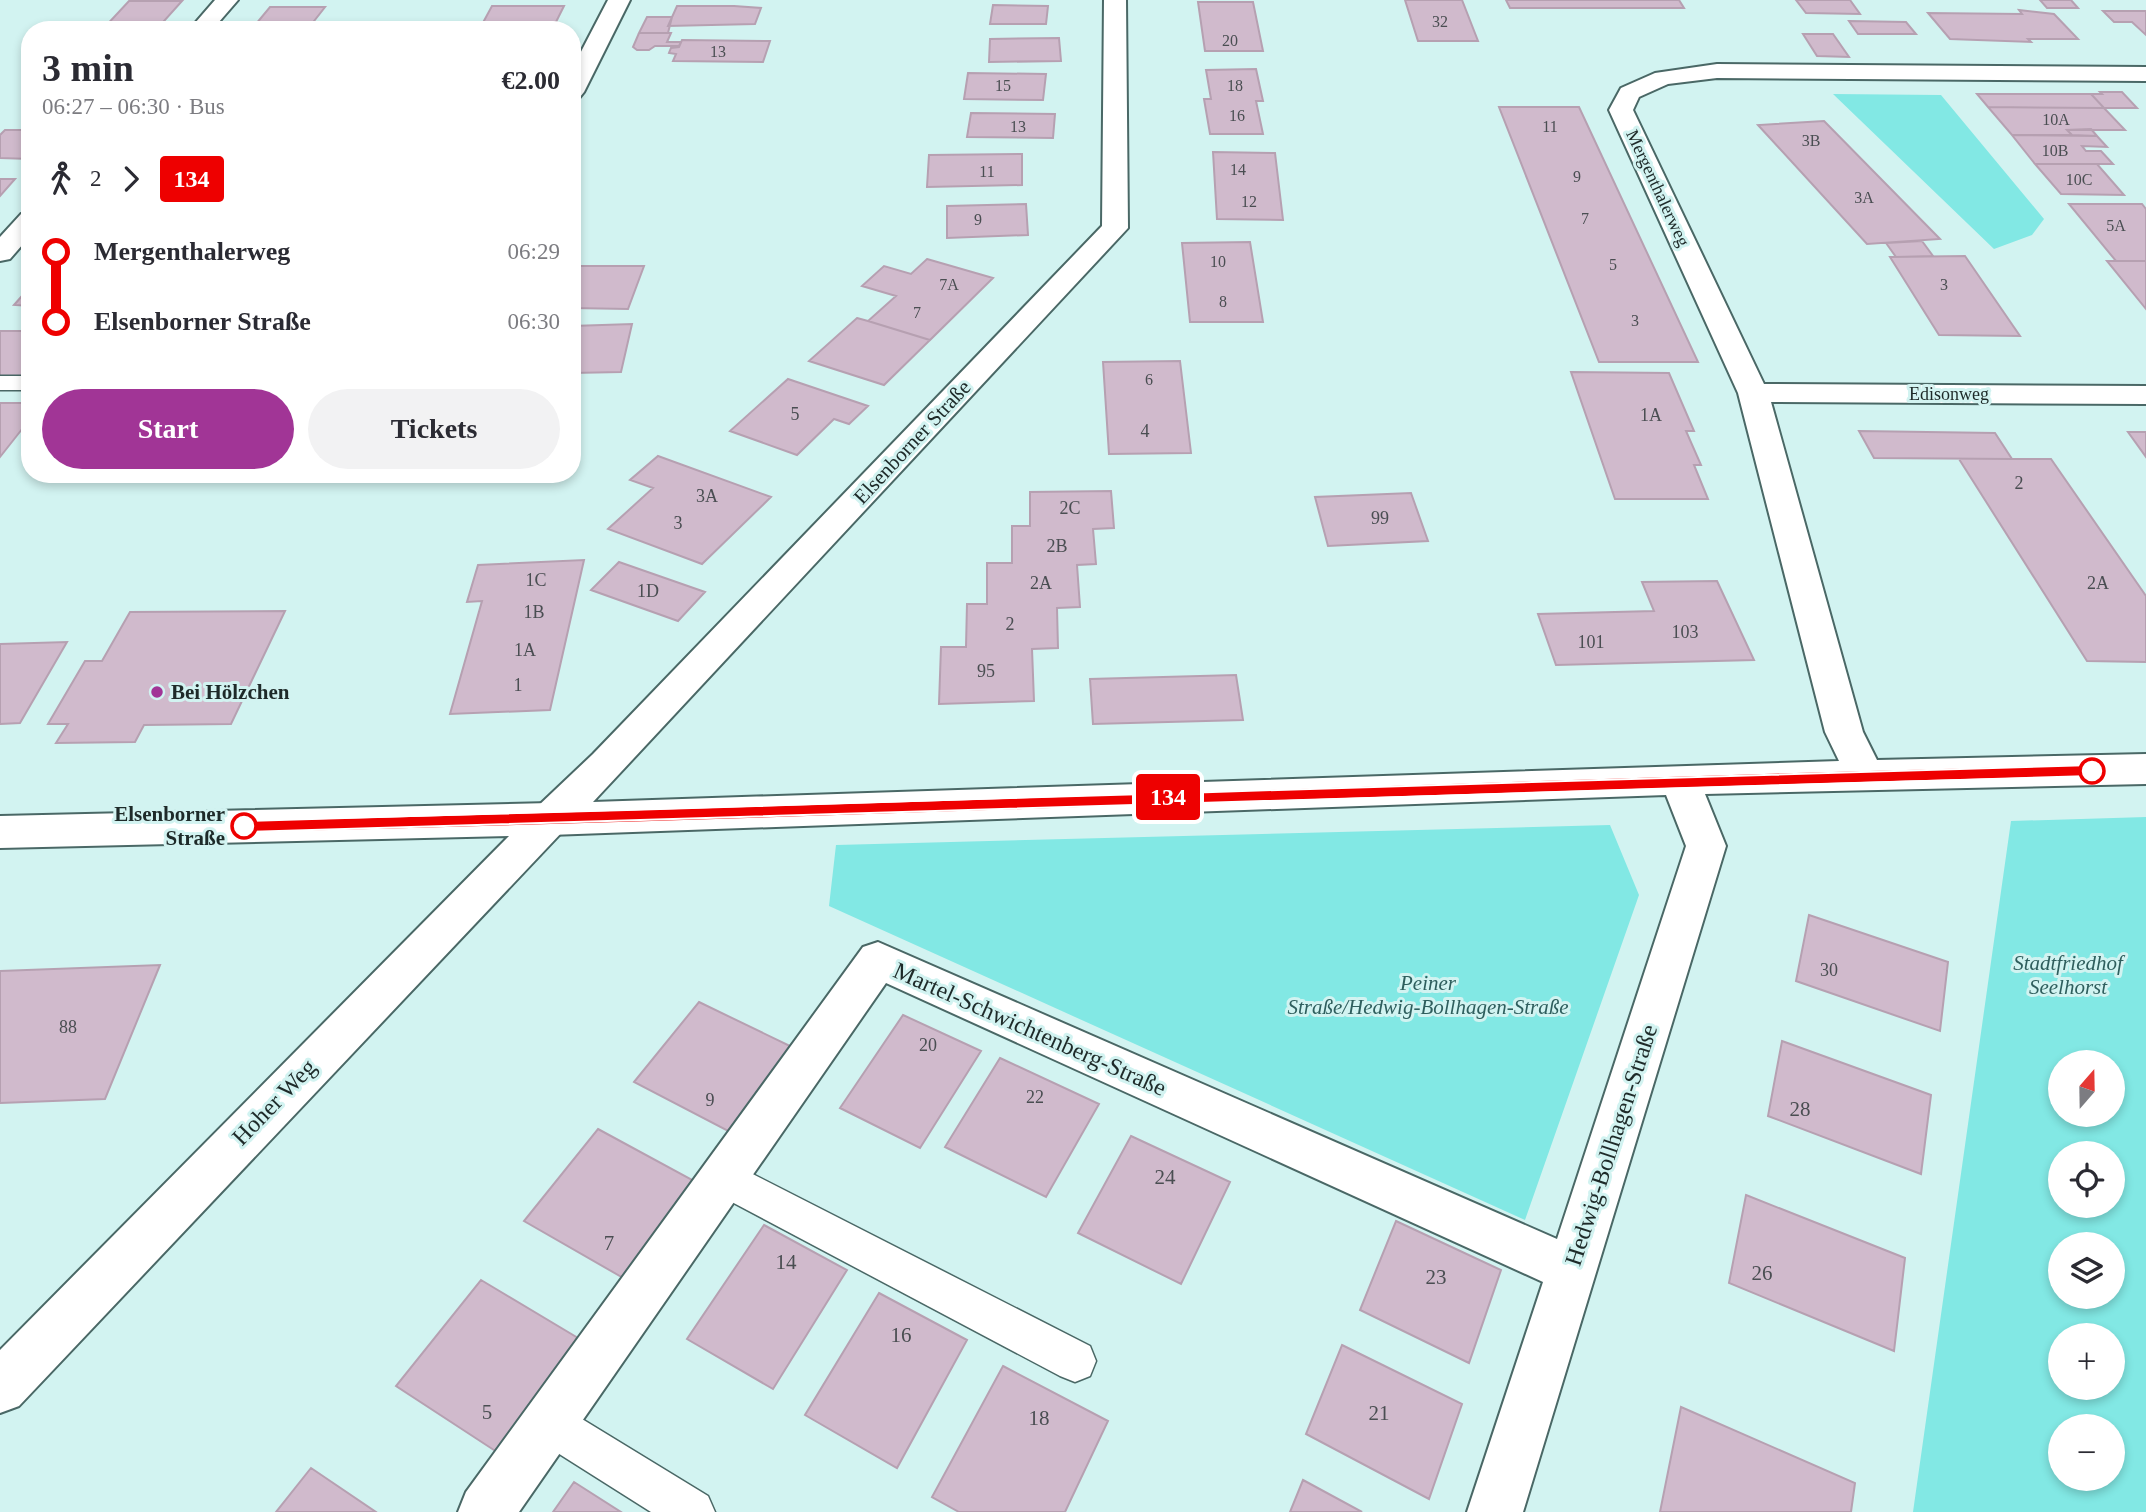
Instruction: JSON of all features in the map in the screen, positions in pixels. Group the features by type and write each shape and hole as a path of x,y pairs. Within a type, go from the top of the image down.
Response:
{"street":[{"path":"208,21 227,0"},
{"path":"581,74 619,0"},
{"name":"Elsenborner Straße","path":"550,819 637,732 1115,228 1115,0"},
{"name":"Mergenthalerweg","path":"1865,776 1844,732 1753,393 1621,110 1629,93 1663,78 1717,71 2146,74"},
{"path":"0,253 21,230"},
{"name":"Edisonweg","path":"1753,393 2146,395"},
{"path":"0,832 550,819 1681,780 2146,769"},
{"name":"Hedwig-Bollhagen-Straße","path":"1495,1512 1706,846 1681,780"},
{"name":"Hoher Weg","path":"0,1387 550,819"},
{"name":"Martel-Schwichtenberg-Straße","path":"486,1512 878,960 1571,1270"}],"lane":[{"path":"0,383 21,383"},
{"path":"725,1178 1075,1361"},
{"path":"549,1423 692,1512"}],"green space":[{"path":"1833,94 1941,95 2044,219 2032,235 1994,249"},
{"name":"Stadtfriedhof Seelhorst","path":"2146,817 2146,1512 1913,1512 2011,821"},
{"name":"Peiner Straße/Hedwig-Bollhagen-Straße","path":"1610,825 1639,895 1525,1220 829,906 836,845"}],"building":[{"path":"1405,0 1462,0 1478,41 1418,41"},
{"path":"1506,0 1679,0 1684,8 1510,8"},
{"path":"1796,0 1850,0 1860,14 1806,13"},
{"path":"2040,0 2071,0 2078,8 2047,8"},
{"path":"129,1 182,1 164,21 110,21"},
{"path":"1198,2 1253,2 1263,51 1205,51"},
{"path":"993,5 1048,6 1046,24 990,24"},
{"path":"492,6 564,6 556,21 484,21"},
{"path":"677,6 761,8 755,24 668,26"},
{"path":"270,7 325,7 314,21 258,21"},
{"path":"2019,10 2054,14 2078,39 2028,39 2031,42 1950,39 1928,13 2022,14"},
{"path":"2103,11 2146,11 2146,35 2132,22 2114,22"},
{"path":"647,17 672,17 668,33 639,33"},
{"path":"1849,21 1906,22 1916,34 1858,34"},
{"path":"639,33 671,33 667,42 681,42 679,46 655,46 649,50 637,50 633,47"},
{"path":"1803,34 1833,34 1849,57 1817,56"},
{"path":"1059,38 1061,61 989,62 990,39"},
{"path":"682,40 770,41 763,62 673,61 676,54 669,53 671,48 679,47"},
{"path":"1256,69 1263,101 1256,101 1263,134 1210,134 1204,99 1211,99 1206,70"},
{"path":"968,73 1046,74 1043,100 964,99"},
{"path":"2100,92 2122,92 2137,108 2104,108 2091,94 2102,94"},
{"path":"1977,94 2091,94 2104,108 1988,107"},
{"path":"1499,107 1579,107 1698,362 1599,362"},
{"path":"1988,107 2104,108 2125,130 2067,130 2072,135 2012,135"},
{"path":"971,113 1055,114 1053,138 967,137"},
{"path":"1824,121 1940,239 1867,244 1758,125"},
{"path":"2091,129 2097,136 2072,135 2067,130"},
{"path":"5,130 21,130 21,159 0,158 0,135"},
{"path":"2012,135 2097,136 2107,147 2082,146 2086,151 2101,151 2113,164 2035,164"},
{"path":"1213,152 1275,153 1283,220 1217,219"},
{"path":"1022,154 1022,185 927,187 929,155"},
{"path":"2035,164 2097,164 2124,195 2061,194"},
{"path":"0,179 15,179 0,196"},
{"path":"1026,204 1028,235 947,238 947,206"},
{"path":"2069,204 2142,204 2146,209 2146,261 2116,261"},
{"path":"1922,241 1933,256 1896,257 1886,243"},
{"path":"1250,242 1263,322 1190,322 1182,243"},
{"path":"1965,256 2020,336 1939,335 1890,257"},
{"path":"927,259 993,278 930,340 868,321 896,296 862,286 884,266 911,274"},
{"path":"2107,261 2146,261 2146,309"},
{"path":"581,266 644,266 628,309 581,308"},
{"path":"857,318 930,340 884,385 809,361"},
{"path":"632,324 621,372 581,373 581,326"},
{"path":"0,331 21,331 21,379 0,378"},
{"path":"1180,361 1191,453 1109,454 1103,362"},
{"path":"1571,372 1669,373 1694,431 1686,431 1701,465 1694,465 1708,499 1615,499"},
{"path":"788,379 868,406 849,424 834,419 797,455 730,431"},
{"path":"0,403 21,403 21,430 0,457"},
{"path":"1859,431 1995,433 2012,459 1874,458"},
{"path":"2128,432 2146,432 2146,457"},
{"path":"658,456 771,497 702,564 608,529 653,488 630,480"},
{"path":"1959,459 2051,459 2146,596 2146,662 2087,661"},
{"path":"1111,491 1114,528 1093,529 1096,564 1077,565 1080,607 1057,608 1058,648 1032,649 1034,701 939,704 941,647 966,647 967,604 987,604 987,563 1012,563 1012,526 1030,526 1030,492"},
{"path":"1411,493 1428,541 1328,546 1315,497"},
{"path":"584,560 550,710 450,714 482,601 467,602 478,565"},
{"path":"619,562 705,592 678,621 591,590"},
{"path":"1717,581 1754,660 1556,665 1538,614 1654,611 1642,582"},
{"name":"Bei Hölzchen","path":"285,611 231,724 144,725 135,742 56,743 68,724 48,724 85,661 102,661 130,612"},
{"path":"67,642 20,723 0,724 0,644"},
{"path":"1236,675 1243,720 1093,724 1090,679"},
{"path":"1809,915 1948,962 1940,1031 1796,981"},
{"path":"160,965 105,1099 0,1103 0,971"},
{"path":"699,1002 794,1048 732,1133 634,1082"},
{"path":"903,1015 981,1051 920,1148 840,1108"},
{"path":"1782,1041 1931,1095 1921,1174 1768,1116"},
{"path":"1000,1058 1099,1104 1046,1197 945,1147"},
{"path":"598,1129 696,1182 625,1279 524,1221"},
{"path":"1131,1136 1230,1182 1181,1284 1078,1233"},
{"path":"1746,1195 1905,1258 1894,1351 1729,1283"},
{"path":"1396,1221 1501,1270 1469,1363 1360,1310"},
{"path":"764,1225 847,1270 773,1389 687,1339"},
{"path":"481,1280 583,1341 500,1454 396,1386"},
{"path":"879,1293 967,1340 897,1468 805,1415"},
{"path":"1342,1345 1462,1404 1429,1499 1306,1434"},
{"path":"1003,1366 1108,1421 1065,1512 959,1512 932,1497"},
{"path":"1681,1407 1855,1483 1851,1512 1660,1512"},
{"path":"311,1468 376,1512 276,1512"},
{"path":"1303,1480 1362,1512 1290,1512"},
{"path":"574,1482 621,1512 553,1512"}],"bus line":[{"name":"134","path":"244,826 550,819 1681,780 2092,771"}],"place":[{"name":"Bei Hölzchen","path":"157,692"},
{"name":"Elsenborner Straße","path":"244,826"}]}
